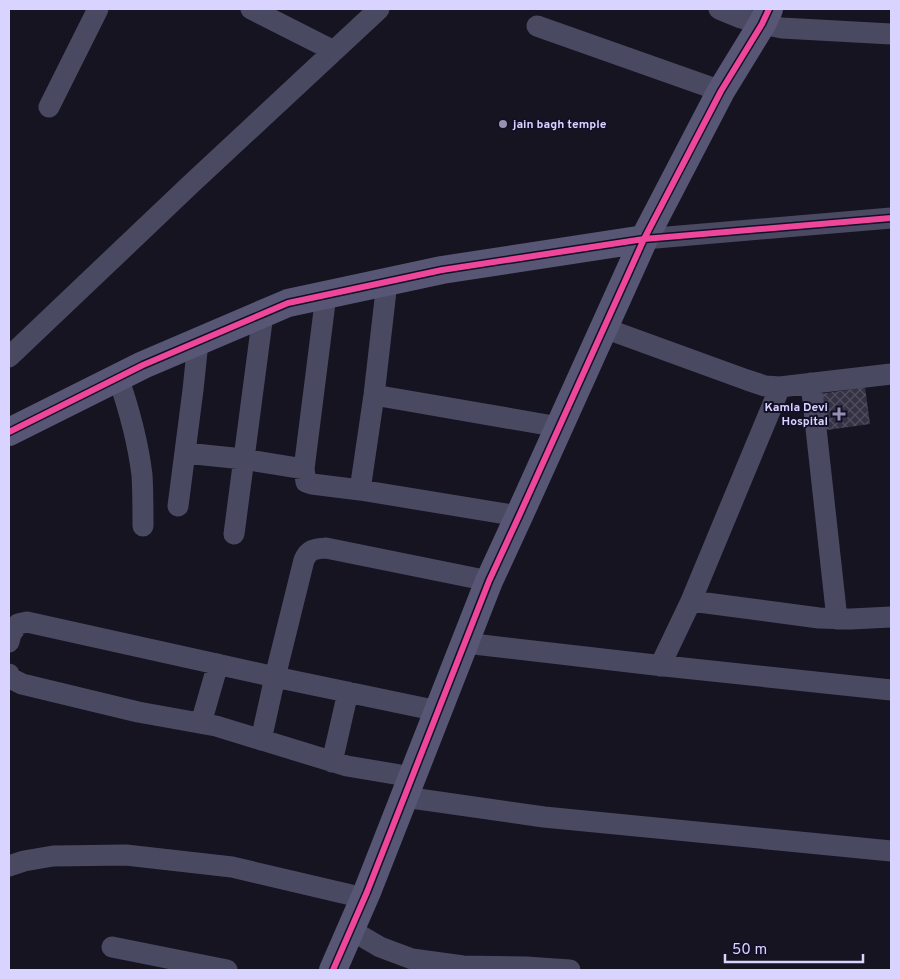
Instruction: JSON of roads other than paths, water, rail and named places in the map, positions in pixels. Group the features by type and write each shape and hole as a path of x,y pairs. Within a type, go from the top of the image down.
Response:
{"street":[{"path":"50,107 98,9"},
{"path":"251,9 334,51"},
{"path":"9,357 198,177 379,9"},
{"path":"719,9 741,18 765,17 782,28 891,34"},
{"path":"334,970 366,939 364,898 464,643 518,516 644,239 721,91 765,17"},
{"path":"537,26 721,91"},
{"path":"9,432 143,365 288,303 442,270 644,239 891,218"},
{"path":"360,490 374,395 387,282"},
{"path":"326,295 304,469 306,482 518,516"},
{"path":"234,534 263,314"},
{"path":"604,328 765,386 780,387 891,374"},
{"path":"178,506 194,390 198,342"},
{"path":"118,377 130,413 138,448 142,477 143,526"},
{"path":"811,383 837,619"},
{"path":"660,666 691,601 780,387"},
{"path":"374,395 559,427"},
{"path":"185,453 243,459 304,469"},
{"path":"261,740 304,560 308,552 316,548 326,548 489,581"},
{"path":"691,601 819,618 891,617"},
{"path":"9,642 11,634 18,624 27,622 438,711"},
{"path":"464,643 891,690"},
{"path":"201,723 218,664"},
{"path":"9,674 10,678 22,684 138,712 201,723 346,766 408,787 544,817 891,852"},
{"path":"332,762 348,692"},
{"path":"9,866 24,861 53,856 126,855 232,867 364,898"},
{"path":"366,939 412,959 463,966 570,970"},
{"path":"112,947 227,970"}],"place":[{"name":"jain bagh temple","path":"503,124"},
{"name":"Kamla Devi Hospital","path":"839,414"}]}
